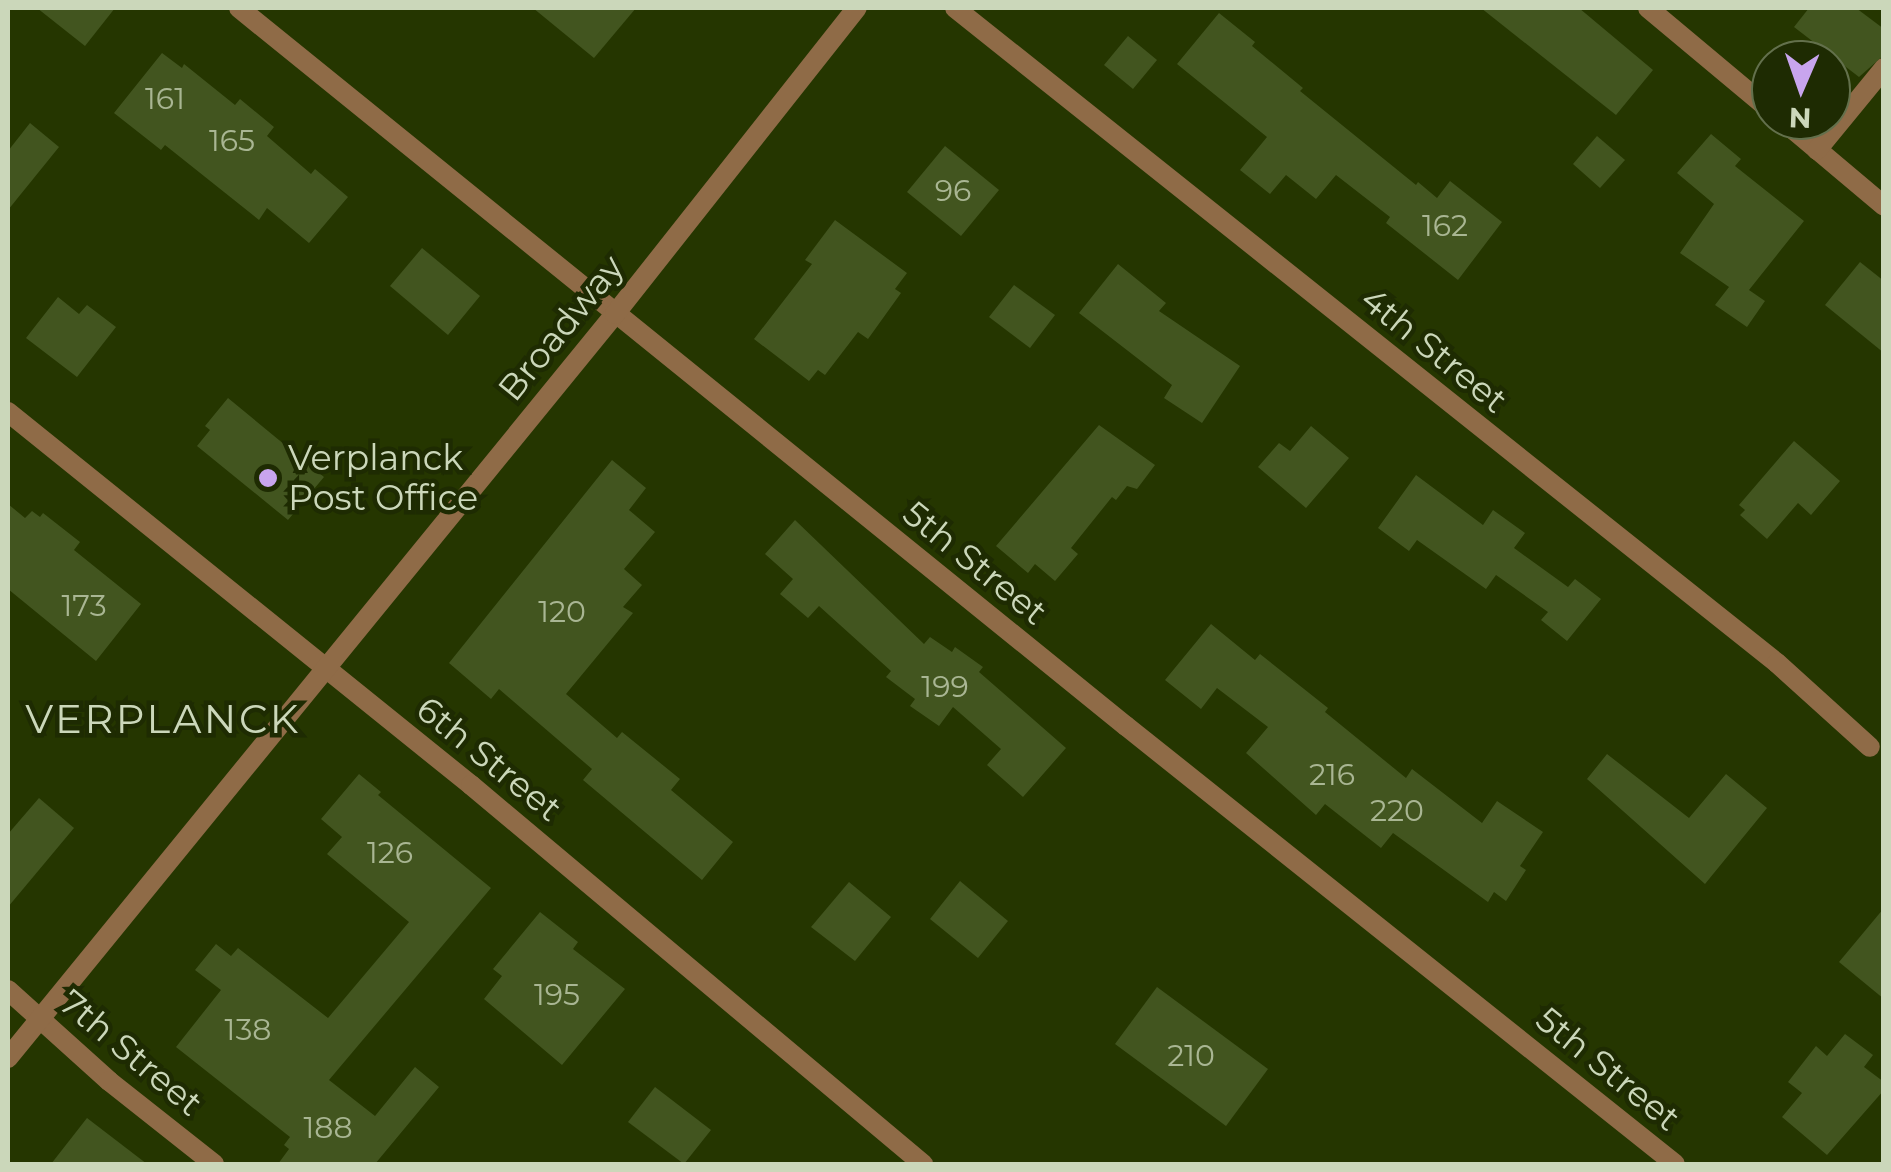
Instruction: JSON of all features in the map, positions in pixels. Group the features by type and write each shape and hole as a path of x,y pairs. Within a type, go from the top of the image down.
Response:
{"street":[{"name":"5th Street","path":"239,8 1676,1164"},
{"name":"Broadway","path":"8,1058 615,314 858,8"},
{"name":"4th Street","path":"954,8 1777,663 1870,747"},
{"path":"1648,8 1751,94"},
{"path":"1818,150 1884,68"},
{"path":"1806,140 1884,206"},
{"name":"6th Street","path":"8,412 325,668 923,1164"},
{"name":"7th Street","path":"8,990 109,1081 214,1164"}],"building":[{"path":"37,8 115,8 85,46"},
{"path":"533,8 636,8 594,58"},
{"path":"1481,8 1579,8 1653,70 1616,115"},
{"path":"1809,8 1856,8 1884,29 1884,55 1859,77 1851,71 1851,40 1811,40 1794,27"},
{"path":"1219,13 1303,88 1300,91 1416,185 1418,182 1437,198 1450,181 1502,222 1458,280 1386,223 1390,217 1336,175 1316,199 1286,175 1270,194 1240,170 1267,137 1177,64"},
{"path":"1128,36 1157,60 1133,89 1104,65"},
{"path":"162,53 182,68 184,64 235,105 240,99 274,127 267,136 311,174 315,169 348,197 309,243 267,208 259,220 165,145 161,150 114,113"},
{"path":"30,123 59,147 8,210 8,151"},
{"path":"1711,134 1741,159 1735,166 1804,221 1749,290 1765,301 1747,327 1715,305 1729,287 1680,253 1714,204 1677,173"},
{"path":"1597,136 1625,160 1600,188 1573,164"},
{"path":"945,146 999,190 961,236 907,192"},
{"path":"835,220 907,273 895,289 901,293 868,339 858,332 825,375 818,370 809,381 754,339 812,264 805,260"},
{"path":"422,248 480,296 448,335 390,286"},
{"path":"1860,262 1884,281 1884,353 1825,305"},
{"path":"1118,264 1166,303 1159,311 1240,366 1202,423 1164,398 1172,385 1079,313"},
{"path":"1014,285 1055,315 1030,348 989,317"},
{"path":"58,297 79,314 87,305 116,327 77,377 26,338"},
{"path":"228,398 324,477 288,520 197,446 210,430 205,426"},
{"path":"1099,425 1155,465 1137,489 1127,486 1116,500 1112,497 1071,548 1078,554 1055,581 1035,564 1028,573 996,546"},
{"path":"1311,426 1349,458 1306,508 1258,467 1279,443 1290,451"},
{"path":"1794,441 1840,481 1811,515 1798,503 1767,539 1740,515 1745,510 1739,505"},
{"path":"612,460 646,488 629,510 655,532 624,569 642,585 623,607 633,613 566,694 617,738 622,732 680,779 671,790 733,842 702,880 583,780 592,769 499,689 491,699 449,663"},
{"path":"1416,475 1483,525 1493,510 1525,533 1514,548 1568,587 1575,579 1601,599 1567,641 1541,620 1548,612 1496,575 1486,589 1417,540 1409,551 1378,528"},
{"path":"8,504 25,518 32,511 40,517 43,513 80,542 74,550 141,604 96,661 8,589"},
{"path":"795,520 924,644 930,637 952,652 955,647 983,667 979,672 1066,748 1023,797 987,765 1001,749 953,707 939,726 910,706 915,699 886,677 891,671 819,606 808,618 780,594 793,579 765,554"},
{"path":"1211,624 1255,660 1260,654 1406,778 1412,769 1482,823 1497,801 1543,832 1520,866 1526,870 1506,901 1494,892 1488,902 1393,833 1381,848 1325,804 1316,815 1246,753 1268,727 1217,688 1201,709 1165,680"},
{"path":"1607,754 1689,818 1726,774 1767,808 1705,884 1587,779"},
{"path":"359,774 381,792 378,795 491,888 329,1080 375,1116 415,1067 439,1087 375,1164 278,1164 289,1149 284,1145 290,1137 176,1047 221,990 195,970 216,944 231,956 238,948 328,1018 409,922 327,854 342,837 321,819"},
{"path":"39,798 74,828 8,907 8,834"},
{"path":"960,881 1008,921 978,958 930,919"},
{"path":"849,882 891,917 855,961 811,927"},
{"path":"1884,908 1884,999 1839,962"},
{"path":"540,912 578,942 573,949 625,989 562,1065 484,999 502,976 493,969"},
{"path":"1157,987 1268,1069 1226,1126 1115,1044"},
{"path":"1845,1034 1873,1055 1864,1067 1884,1082 1884,1090 1827,1155 1782,1117 1802,1093 1788,1082 1816,1046 1827,1056"},
{"path":"655,1087 711,1130 684,1164 628,1122"},
{"path":"87,1118 147,1164 51,1164"}],"place":[{"name":"Verplanck Post Office","path":"268,478"}],"district":[{"name":"VERPLANCK","path":"163,719"}]}
